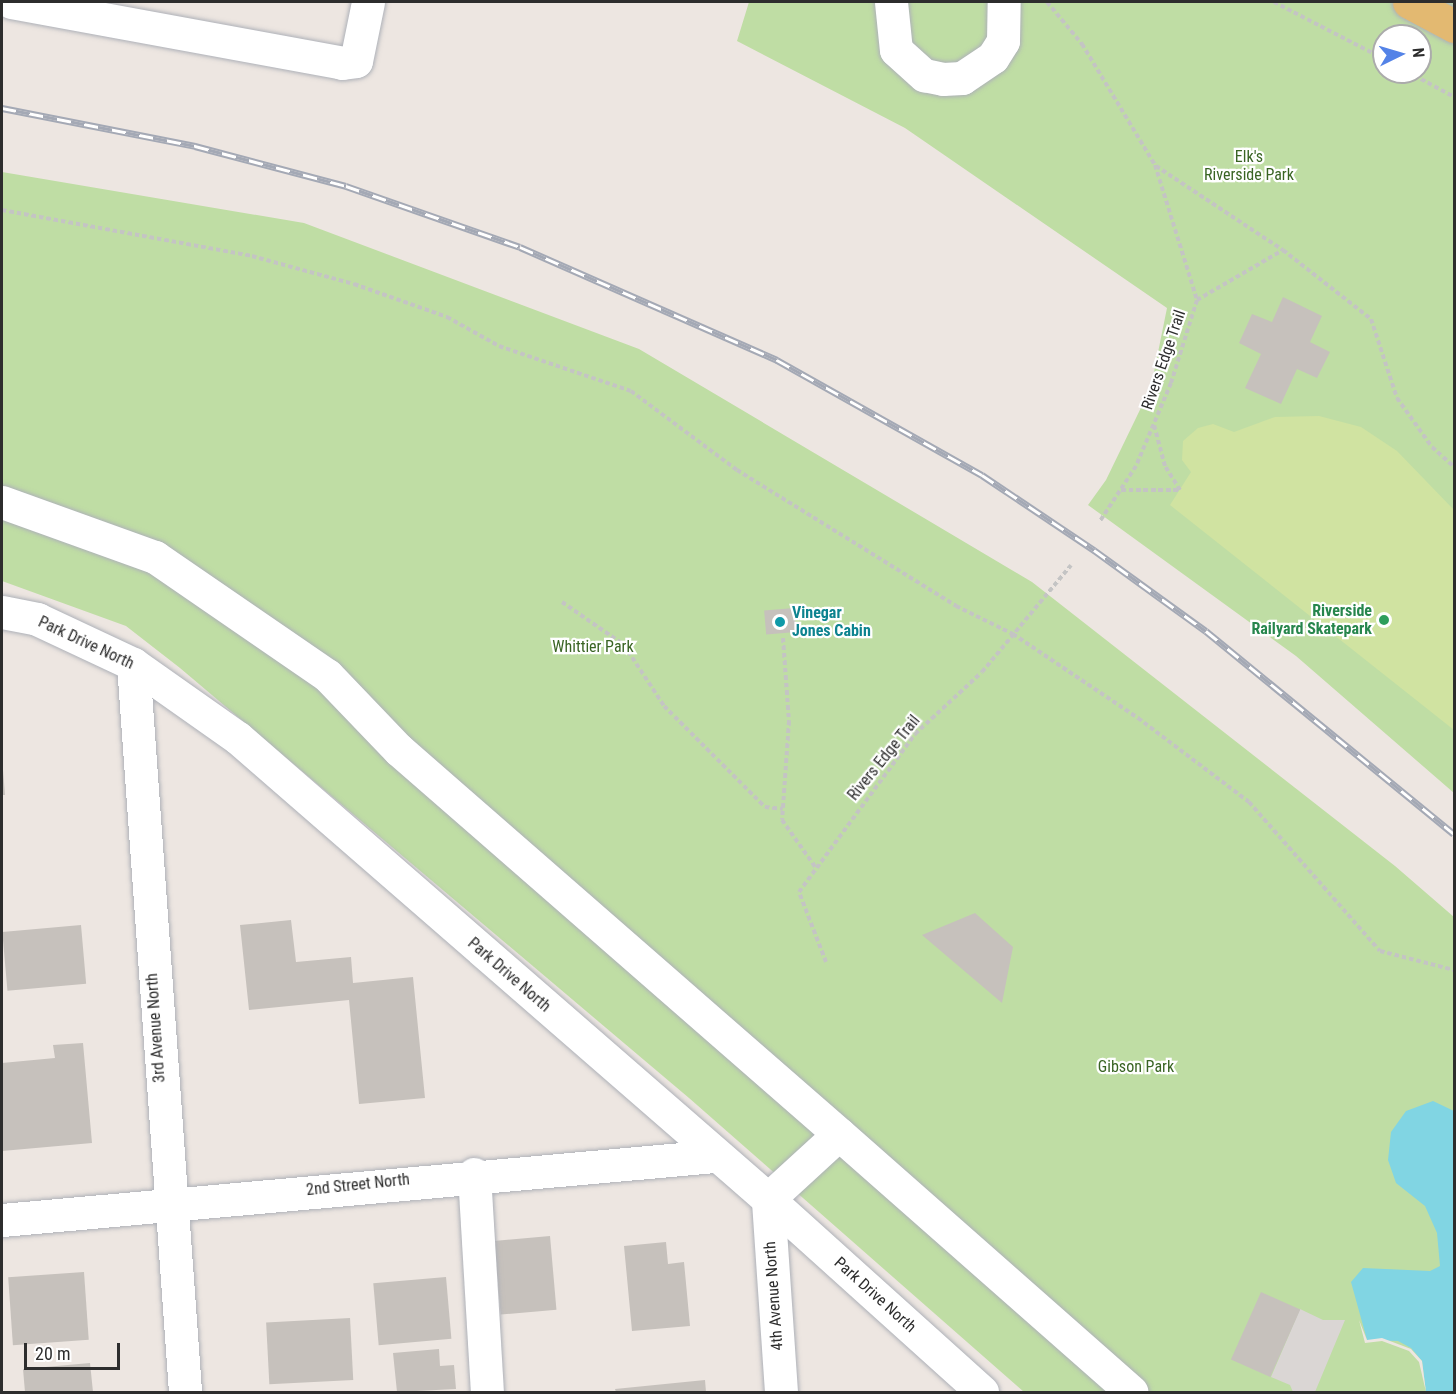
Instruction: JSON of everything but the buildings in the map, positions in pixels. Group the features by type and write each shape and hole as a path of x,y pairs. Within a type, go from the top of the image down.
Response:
{"main road":[{"path":"1409,2 1455,26"}],"street":[{"path":"11,2 342,63 356,61 368,2"},
{"path":"891,2 896,50 924,75 943,79 962,78 993,57 1003,41 1004,2"},
{"path":"2,502 155,557 327,675 399,750 1132,1392"},
{"name":"Park Drive North","path":"2,612 37,619 133,664 238,738 715,1156 768,1198 982,1392"},
{"name":"3rd Avenue North","path":"133,664 185,1392"},
{"path":"768,1198 839,1134"},
{"name":"2nd Street North","path":"2,1220 474,1174 715,1156"},
{"path":"474,1174 487,1392"},
{"name":"4th Avenue North","path":"768,1198 781,1392"}],"path":[{"name":"Rivers Edge Trail","path":"1047,2 1082,44 1155,165 1197,300 1154,424 1121,490 1100,521"},
{"path":"1274,2 1372,53"},
{"path":"1431,84 1455,97"},
{"name":"Rivers Edge Trail","path":"1155,165 1283,250 1371,319 1397,398 1432,447 1455,467"},
{"path":"2,210 252,256 354,284 447,316 499,346 632,391 737,470 956,606 1013,634 1249,802 1380,951 1455,970"},
{"name":"Rivers Edge Trail","path":"1197,300 1283,250"},
{"path":"1121,490 1180,490 1164,466 1154,424"},
{"name":"Rivers Edge Trail","path":"826,962 799,892 915,734 982,672 1071,565"},
{"path":"562,602 624,645 664,706 765,807 783,809"},
{"path":"783,638 789,721 782,820 816,868"}],"green space":[{"name":"Elk's Riverside Park","path":"749,2 1454,2 1454,793 1296,656 1088,505 1106,480 1151,387 1167,308 905,128 737,41"},
{"path":"2,172 304,223 639,349 1032,582 1395,866 1454,917 1454,1392 1024,1392 689,1098 180,668 126,626 2,581"},
{"name":"Riverside Railyard Skatepark","path":"1319,416 1361,427 1397,451 1454,510 1454,730 1170,505 1191,472 1182,460 1183,441 1198,428 1213,424 1234,432 1275,417"}],"shaded area":[{"path":"1300,1309 1323,1320 1345,1320 1315,1392 1293,1392 1290,1385 1271,1377"}],"water":[{"path":"1433,1101 1454,1111 1454,1392 1426,1392 1422,1361 1411,1348 1398,1341 1367,1340 1351,1282 1363,1268 1430,1271 1440,1266 1437,1233 1425,1206 1396,1183 1388,1160 1391,1132 1406,1111"}],"pier":[{"path":"1359,1320 1367,1340 1382,1338 1411,1349 1422,1361 1426,1392 1419,1362 1409,1351 1382,1341 1365,1343"}],"railway":[{"path":"2,108 195,146 346,186 520,247 777,360 982,475 1094,550 1206,631 1454,834"}],"place":[{"name":"Riverside Railyard Skatepark","path":"1384,620"},
{"name":"Vinegar Jones Cabin","path":"780,622"}],"park label":[{"name":"Whittier Park","path":"593,647"},
{"name":"Gibson Park","path":"1136,1067"}]}
